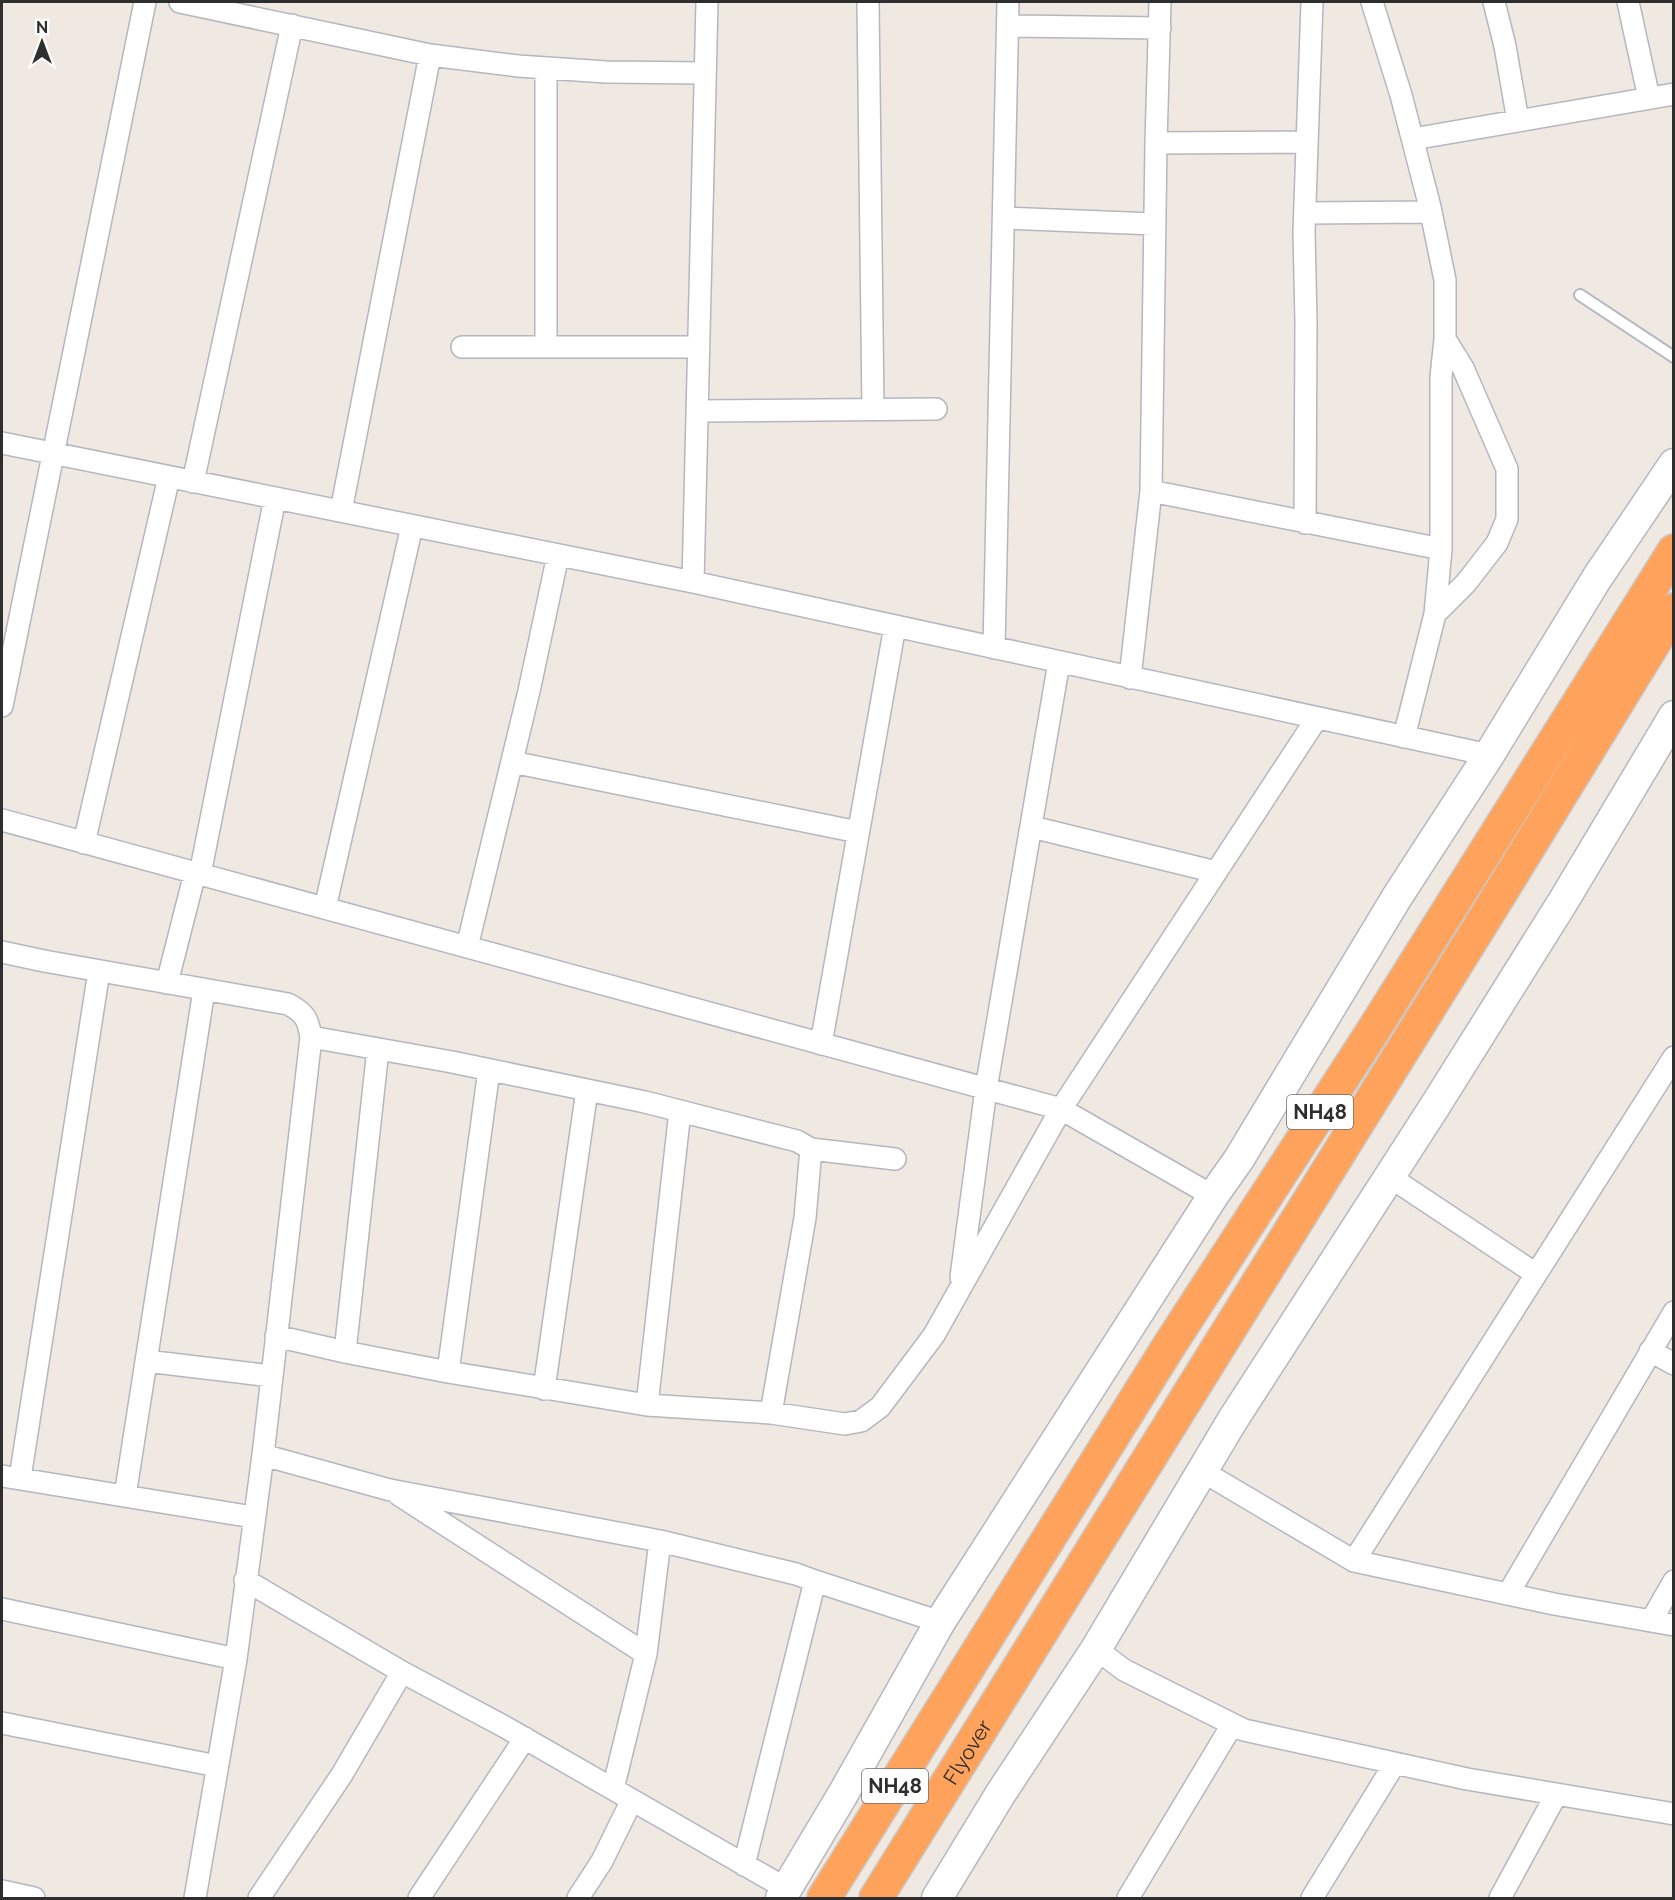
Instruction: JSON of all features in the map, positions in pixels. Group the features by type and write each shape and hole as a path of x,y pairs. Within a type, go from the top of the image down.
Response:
{"highway":[{"name":"Flyover","path":"824,1899 1163,1356 1371,1034 1674,551"},
{"name":"Flyover","path":"876,1899 1674,610"}],"main road":[{"path":"784,1894 940,1622 1239,1159 1397,897 1489,755 1597,578 1674,464"},
{"path":"937,1899 1001,1793 1096,1649 1232,1421 1390,1177 1564,900 1674,716"}],"street":[{"path":"2,706 145,2"},
{"path":"180,2 430,55 606,72 705,73"},
{"path":"693,582 707,2"},
{"path":"868,2 873,410"},
{"path":"994,648 1008,2"},
{"path":"1130,678 1151,491 1154,224 1160,2"},
{"path":"1305,523 1305,213 1312,2"},
{"path":"1372,2 1413,140 1446,280 1445,339 1441,377 1441,549 1436,615 1404,737"},
{"path":"1494,2 1518,121"},
{"path":"1628,2 1649,99"},
{"path":"194,482 292,25"},
{"path":"1008,26 1160,28"},
{"path":"340,511 430,55"},
{"path":"546,68 546,347"},
{"path":"1413,140 1674,94"},
{"path":"1156,143 1307,142"},
{"path":"1305,213 1431,212"},
{"path":"1004,218 1154,224"},
{"path":"1436,615 1497,543 1508,519 1507,468 1463,368 1445,339"},
{"path":"462,347 698,347"},
{"path":"697,411 936,409"},
{"path":"2,443 693,582 1489,755"},
{"path":"84,843 169,477"},
{"path":"1151,491 1441,549"},
{"path":"167,983 198,874 275,498"},
{"path":"324,908 412,526"},
{"path":"467,947 529,691 558,555"},
{"path":"821,1044 896,626"},
{"path":"959,1290 986,1089 1059,662"},
{"path":"276,1336 448,1372 647,1405 771,1413 845,1424 861,1420 880,1407 934,1335 1061,1109 1317,718"},
{"path":"512,762 858,832"},
{"path":"2,820 1061,1109 1213,1196"},
{"path":"1032,827 1216,872"},
{"path":"2,952 288,1004 301,1011 309,1023 311,1037 236,1659 195,1899"},
{"path":"99,971 11,1477 253,1516"},
{"path":"125,1496 204,990"},
{"path":"311,1037 588,1090 797,1141 811,1149 896,1159"},
{"path":"345,1352 378,1049"},
{"path":"1354,1561 1674,1057"},
{"path":"448,1372 489,1070"},
{"path":"544,1389 588,1090"},
{"path":"647,1405 680,1111"},
{"path":"771,1413 805,1218 811,1149"},
{"path":"1390,1177 1536,1274"},
{"path":"1508,1594 1674,1312"},
{"path":"1650,1351 1674,1364"},
{"path":"146,1361 271,1376"},
{"path":"262,1455 390,1490 660,1540 796,1574 940,1622"},
{"path":"1202,1471 1354,1561 1508,1594 1674,1624"},
{"path":"390,1490 646,1654"},
{"path":"613,1789 646,1654 660,1540"},
{"path":"245,1580 402,1672 525,1738 744,1864 784,1894"},
{"path":"744,1864 815,1581"},
{"path":"1651,1621 1674,1581"},
{"path":"2,1609 236,1659"},
{"path":"1096,1649 1124,1670 1244,1730 1467,1779 1674,1814"},
{"path":"259,1899 340,1776 402,1672"},
{"path":"2,1723 217,1766"},
{"path":"1128,1899 1232,1725"},
{"path":"419,1899 525,1738"},
{"path":"1312,1899 1395,1763"},
{"path":"1500,1899 1556,1795"},
{"path":"578,1899 602,1861 632,1800"},
{"path":"2,1891 34,1899"}],"lane":[{"path":"1580,295 1674,357"}]}
